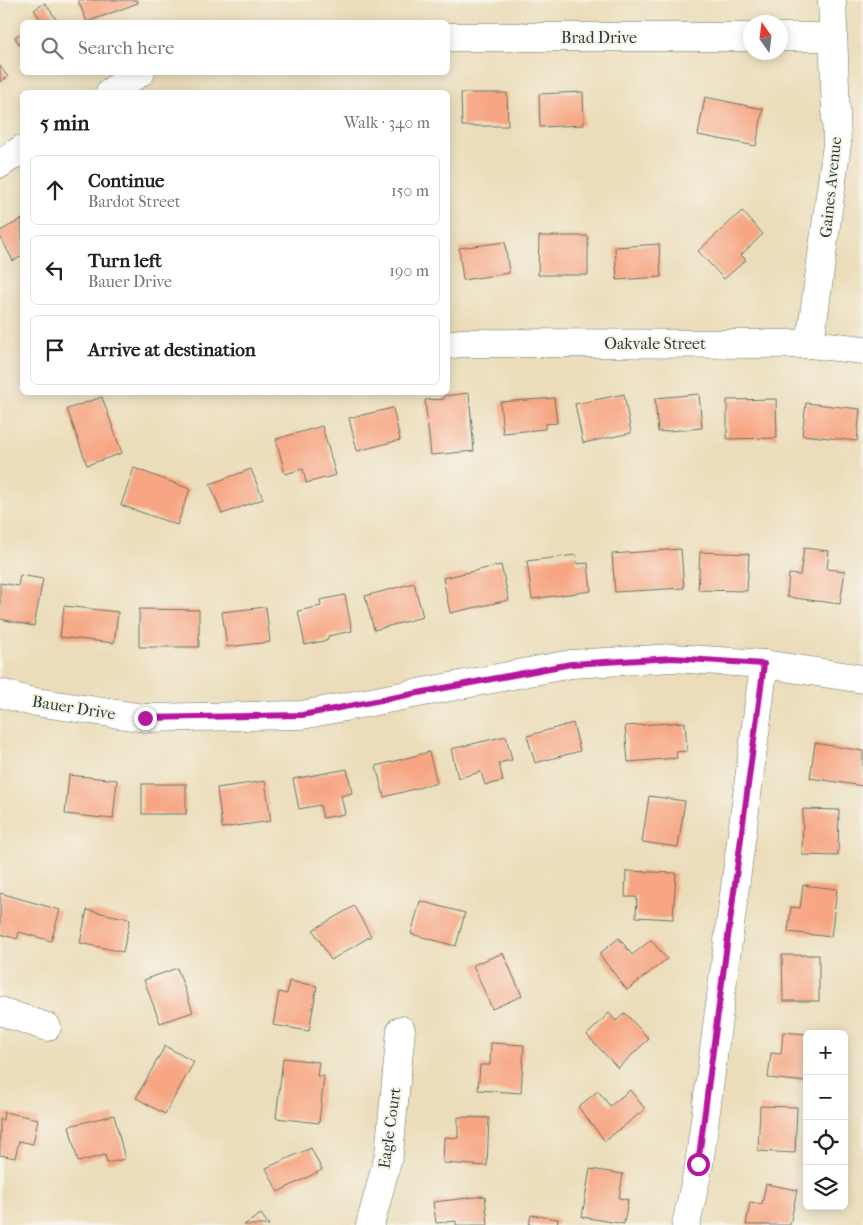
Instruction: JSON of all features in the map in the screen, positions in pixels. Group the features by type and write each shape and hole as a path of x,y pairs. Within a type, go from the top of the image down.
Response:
{"street":[{"name":"Gaines Avenue","path":"810,344 837,144 832,0"},
{"name":"Brad Drive","path":"450,37 743,37"},
{"path":"788,37 832,37"},
{"path":"113,90 137,75"},
{"path":"0,164 20,150"},
{"name":"Oakvale Street","path":"450,345 460,343 810,344 863,350"},
{"name":"Bauer Drive","path":"0,693 29,701 145,718 302,715 571,664 673,658 764,664 863,679"},
{"path":"686,1225 700,1155 764,664"},
{"path":"0,1011 47,1027"},
{"name":"Eagle Court","path":"370,1225 389,1154 401,1030"}],"building":[{"path":"78,0 137,0 138,3 92,20 86,20"},
{"path":"45,3 57,20 41,20 34,10"},
{"path":"20,33 20,45 15,37"},
{"path":"0,66 8,77 0,82"},
{"path":"583,92 584,125 540,127 539,94"},
{"path":"461,93 507,93 508,126 462,126"},
{"path":"705,97 763,109 756,146 698,135"},
{"path":"742,211 763,234 741,255 746,260 724,279 698,251"},
{"path":"20,220 20,257 13,261 0,236 0,231"},
{"path":"539,236 588,236 588,275 538,275"},
{"path":"505,242 509,273 463,280 459,248"},
{"path":"659,244 661,277 617,280 615,247"},
{"path":"469,393 474,451 431,455 425,400 444,399 444,396"},
{"path":"624,394 631,433 583,443 575,404"},
{"path":"699,394 702,428 658,432 655,398"},
{"path":"102,397 122,453 87,465 67,409"},
{"path":"554,398 557,423 545,424 545,429 503,433 500,402"},
{"path":"776,399 777,438 727,439 727,400"},
{"path":"806,403 860,409 857,441 802,435"},
{"path":"393,408 400,440 357,451 349,418"},
{"path":"322,426 336,475 306,483 303,469 285,474 276,439"},
{"path":"134,468 190,489 177,525 121,505"},
{"path":"251,469 263,499 222,514 210,484"},
{"path":"804,548 829,551 827,569 845,571 840,604 787,597 789,574 800,575"},
{"path":"681,549 684,588 615,592 612,554"},
{"path":"700,552 749,554 747,591 698,590"},
{"path":"576,555 577,564 588,563 591,591 532,599 527,561"},
{"path":"501,565 509,600 450,613 443,578"},
{"path":"20,575 43,579 34,626 0,619 0,583 18,586"},
{"path":"414,583 423,617 374,630 365,596"},
{"path":"345,595 352,631 328,636 328,640 305,645 298,611 321,606 320,600"},
{"path":"64,606 118,612 114,643 60,637"},
{"path":"266,607 270,642 227,647 222,612"},
{"path":"139,609 199,610 199,647 139,647"},
{"path":"685,722 687,751 676,752 677,758 628,762 625,726"},
{"path":"573,723 580,751 535,763 527,736"},
{"path":"506,736 512,760 499,763 503,781 485,785 481,772 458,778 451,749"},
{"path":"815,743 863,751 863,786 810,778"},
{"path":"429,752 437,783 384,797 376,766"},
{"path":"347,769 352,793 341,796 345,814 323,818 320,805 299,809 293,779"},
{"path":"69,775 117,780 113,819 65,814"},
{"path":"265,781 271,821 222,828 217,788"},
{"path":"142,784 186,784 186,814 142,814"},
{"path":"649,796 685,801 678,847 642,842"},
{"path":"803,809 839,810 838,856 802,855"},
{"path":"626,871 676,873 673,919 636,917 637,897 625,897"},
{"path":"803,885 837,889 831,937 788,932 791,907 800,908"},
{"path":"0,893 60,910 51,941 19,932 17,939 0,934"},
{"path":"420,901 465,913 456,946 411,934"},
{"path":"354,906 371,936 331,960 313,930"},
{"path":"87,910 130,919 123,952 80,943"},
{"path":"619,938 632,955 651,940 667,959 627,990 599,954"},
{"path":"503,953 522,996 492,1009 473,965"},
{"path":"782,955 819,955 819,1001 783,1001"},
{"path":"177,968 193,1012 160,1023 144,980"},
{"path":"289,981 317,986 309,1031 273,1025 279,992 287,994"},
{"path":"609,1013 616,1021 625,1013 649,1039 618,1068 587,1035"},
{"path":"783,1032 803,1034 803,1082 768,1078 771,1053 781,1054"},
{"path":"491,1043 524,1045 521,1093 478,1090 480,1065 490,1065"},
{"path":"165,1046 194,1062 165,1114 136,1098"},
{"path":"283,1058 319,1062 317,1076 324,1076 319,1123 276,1118"},
{"path":"630,1090 645,1109 605,1141 578,1107 598,1091 610,1106"},
{"path":"760,1106 797,1107 795,1153 758,1151"},
{"path":"4,1112 38,1119 33,1144 19,1141 15,1158 0,1155 0,1119 3,1120"},
{"path":"114,1115 125,1159 107,1163 105,1155 78,1162 69,1126"},
{"path":"458,1117 489,1118 487,1166 443,1163 444,1137 458,1138"},
{"path":"311,1148 322,1170 278,1192 266,1168"},
{"path":"590,1169 623,1174 619,1198 628,1200 624,1224 582,1217"},
{"path":"766,1184 797,1190 790,1225 746,1225 750,1202 762,1204"},
{"path":"485,1196 488,1225 456,1225 456,1221 436,1223 433,1202"},
{"path":"261,1214 269,1225 244,1225"},
{"path":"531,1215 558,1219 557,1225 529,1225"}],"route":[{"path":"145,718 302,715 571,664 673,658 764,664 698,1164"}]}
